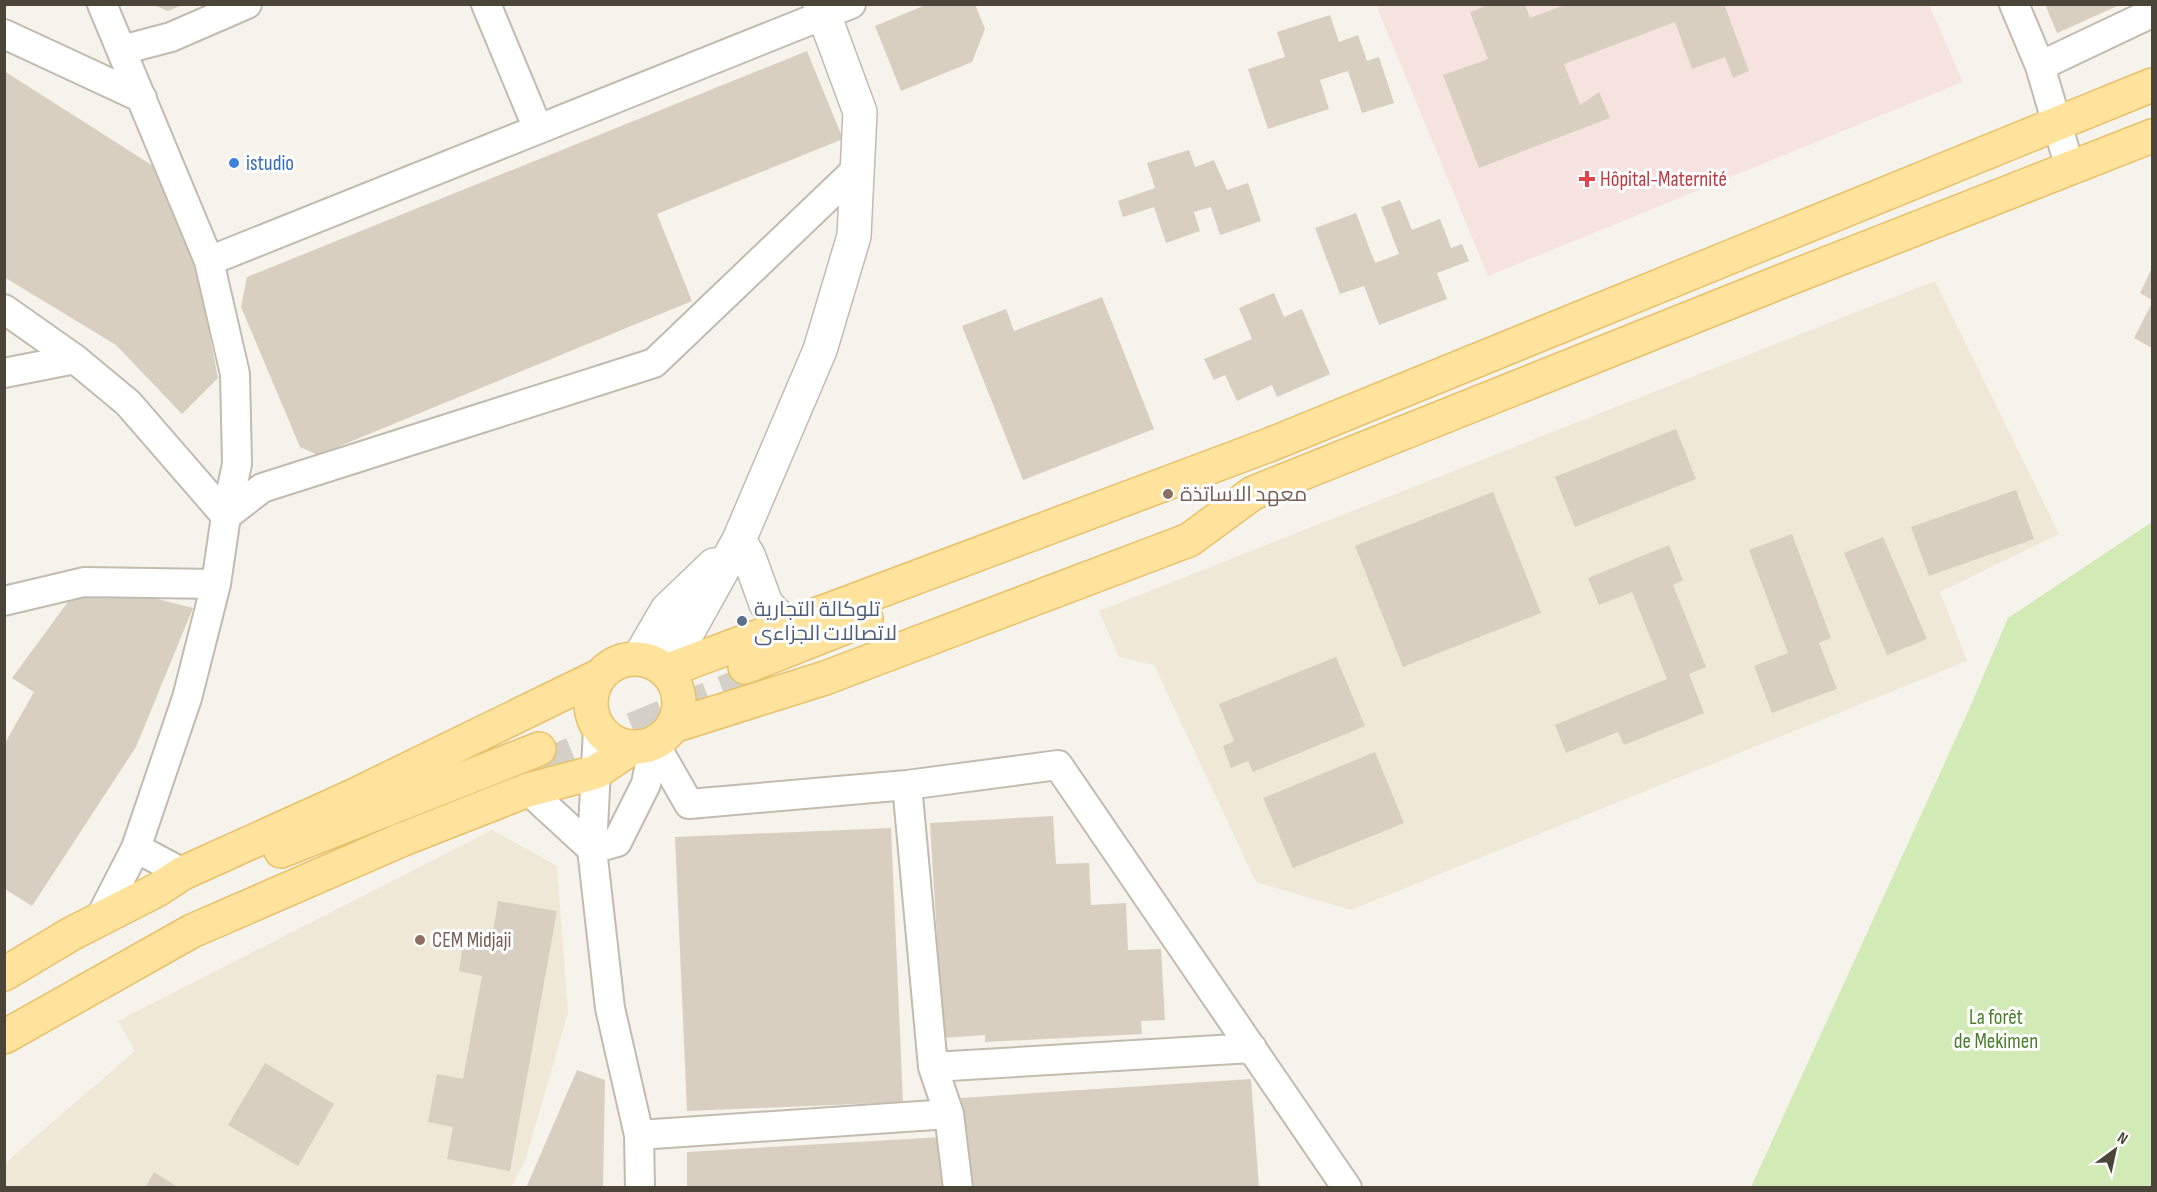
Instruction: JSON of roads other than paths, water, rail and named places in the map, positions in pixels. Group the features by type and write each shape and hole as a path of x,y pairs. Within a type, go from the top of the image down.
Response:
{"main road":[{"path":"1253,493 1188,540 825,678 653,739 620,745 598,728 592,716 590,702 592,688 599,676 610,665 624,659 653,664 786,625 1269,445 2152,85"},
{"path":"1269,445 1159,505 748,674 1253,493 1774,284 2152,136"},
{"path":"170,881 283,851 536,768 596,772 653,739 678,712 679,697 674,683 653,664"},
{"path":"4,974 170,881 362,792 599,676"},
{"path":"4,1037 192,931 401,840 536,768"}],"street":[{"path":"99,920 136,848 187,698 216,584 226,516 237,464 235,374 209,261 102,4"},
{"path":"122,50 171,37 247,4"},
{"path":"486,4 538,129"},
{"path":"2013,4 2040,66 2070,168"},
{"path":"209,261 831,8 860,112 854,236 820,350 739,540 653,664"},
{"path":"2040,66 2152,13"},
{"path":"4,34 142,98"},
{"path":"226,516 262,488 654,363 858,168"},
{"path":"4,309 75,359 128,403 226,516"},
{"path":"4,374 75,359"},
{"path":"739,540 749,557 766,604 786,625"},
{"path":"4,601 84,582 216,584"},
{"path":"598,728 592,849 610,1008 639,1135 640,1188"},
{"path":"653,739 689,804 907,785 1058,765 1347,1188"},
{"path":"592,849 617,842 646,784 653,739"},
{"path":"536,768 592,849"},
{"path":"907,785 933,1067 950,1114 958,1188"},
{"path":"136,848 170,881"},
{"path":"933,1067 1252,1048"},
{"path":"639,1135 950,1114"}],"tunnel":[{"path":"542,766 751,681"}],"place":[{"name":"istudio","path":"234,163"},
{"name":"Hôpital-Maternité","path":"1587,179"},
{"name":"معهد الاساتذة","path":"1168,494"},
{"name":"تلوكالة التجارية لاتصالات الجزاءى","path":"742,621"},
{"name":"CEM Midjaji","path":"420,940"}],"park label":[{"name":"La forêt de Mekimen","path":"1996,1029"}]}
